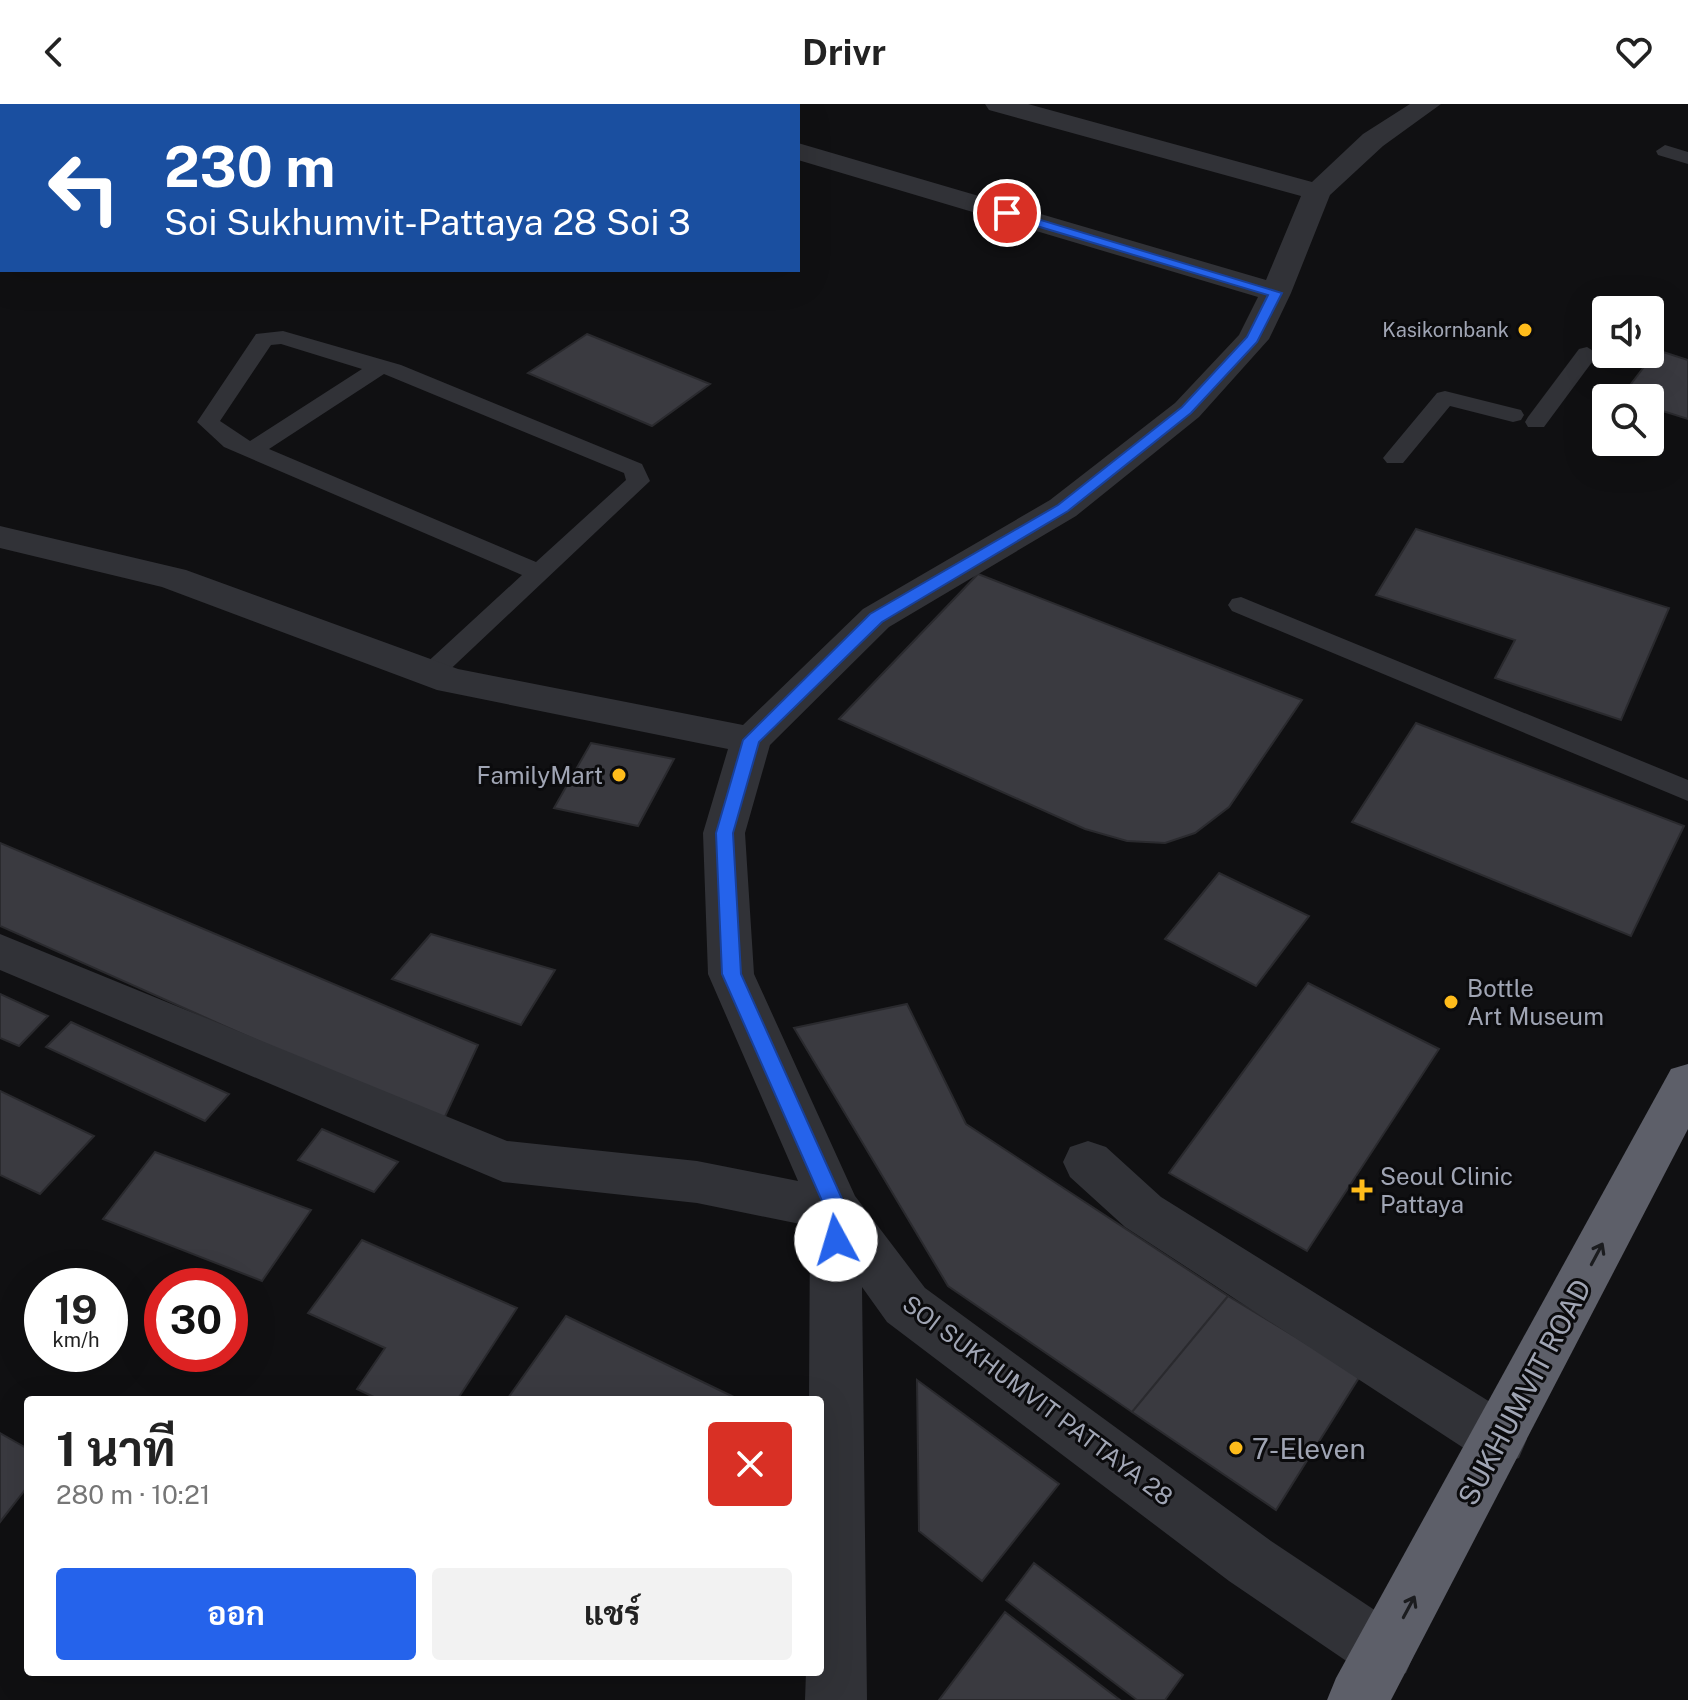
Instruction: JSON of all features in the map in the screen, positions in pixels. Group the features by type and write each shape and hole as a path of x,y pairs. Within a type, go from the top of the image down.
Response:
{"highway":[{"name":"SUKHUMVIT ROAD","path":"1358,1700 1688,1083"}],"street":[{"path":"998,104 1317,192"},
{"name":"SOI SUKHUMVIT PATTAYA 28","path":"1385,1652 1250,1561 906,1305 836,1210 731,974 724,833 751,740 876,618 1063,508 1187,410 1253,339 1276,293 1317,192 1373,140 1428,104"},
{"path":"800,152 1276,293"},
{"path":"0,537 173,578 451,681 751,740"},
{"path":"0,951 503,1161 697,1182 836,1210 836,1700"},
{"path":"1088,1162 1143,1212 1499,1439"}],"lane":[{"path":"1665,151 1688,158"},
{"path":"431,673 638,481 634,469 380,367 283,337 264,339 208,422 232,442 538,572"},
{"path":"1536,422 1587,354"},
{"path":"252,450 380,367"},
{"path":"1395,458 1445,398 1513,415"},
{"path":"1241,605 1688,791"}],"building":[{"path":"587,334 710,384 652,426 528,373"},
{"path":"1664,352 1688,360 1688,419 1664,411 1664,384 1631,384 1643,368 1664,368"},
{"path":"1416,529 1669,608 1621,720 1495,678 1515,640 1376,595"},
{"path":"978,574 1302,700 1229,807 1195,833 1165,843 1127,841 1085,829 839,719"},
{"path":"1416,723 1684,826 1631,936 1352,822"},
{"name":"FamilyMart","path":"591,743 674,759 638,826 554,808"},
{"path":"0,843 478,1045 442,1123 0,926"},
{"path":"1219,873 1309,916 1256,986 1165,939"},
{"path":"431,934 555,970 521,1025 392,979"},
{"path":"1308,983 1439,1049 1307,1251 1169,1173"},
{"path":"0,994 48,1016 19,1046 0,1038"},
{"path":"907,1004 966,1124 1228,1296 1132,1412 948,1286 794,1028"},
{"path":"71,1022 229,1094 205,1121 46,1047"},
{"path":"0,1091 94,1136 40,1194 0,1175"},
{"path":"322,1129 398,1162 374,1192 298,1160"},
{"path":"155,1152 311,1210 262,1281 248,1276 248,1268 229,1268 103,1219"},
{"path":"362,1240 517,1308 460,1396 372,1396 357,1389 385,1348 308,1313"},
{"path":"1228,1296 1360,1376 1276,1510 1132,1412"},
{"path":"566,1316 732,1396 509,1396"},
{"path":"917,1380 1059,1484 982,1581 919,1531"},
{"path":"0,1433 24,1447 24,1491 0,1522"},
{"path":"1034,1563 1183,1675 1165,1700 1137,1700 1006,1600"},
{"path":"1005,1612 1120,1700 939,1700"}],"place":[{"name":"Kasikornbank","path":"1525,330"},
{"name":"FamilyMart","path":"619,775"},
{"name":"Bottle Art Museum","path":"1451,1002"},
{"name":"Seoul Clinic Pattaya","path":"1362,1190"},
{"name":"7-Eleven","path":"1236,1448"}],"route":[{"path":"836,1240 836,1210 731,974 724,833 751,740 876,618 1063,508 1187,410 1253,339 1276,293 1007,213"}]}
